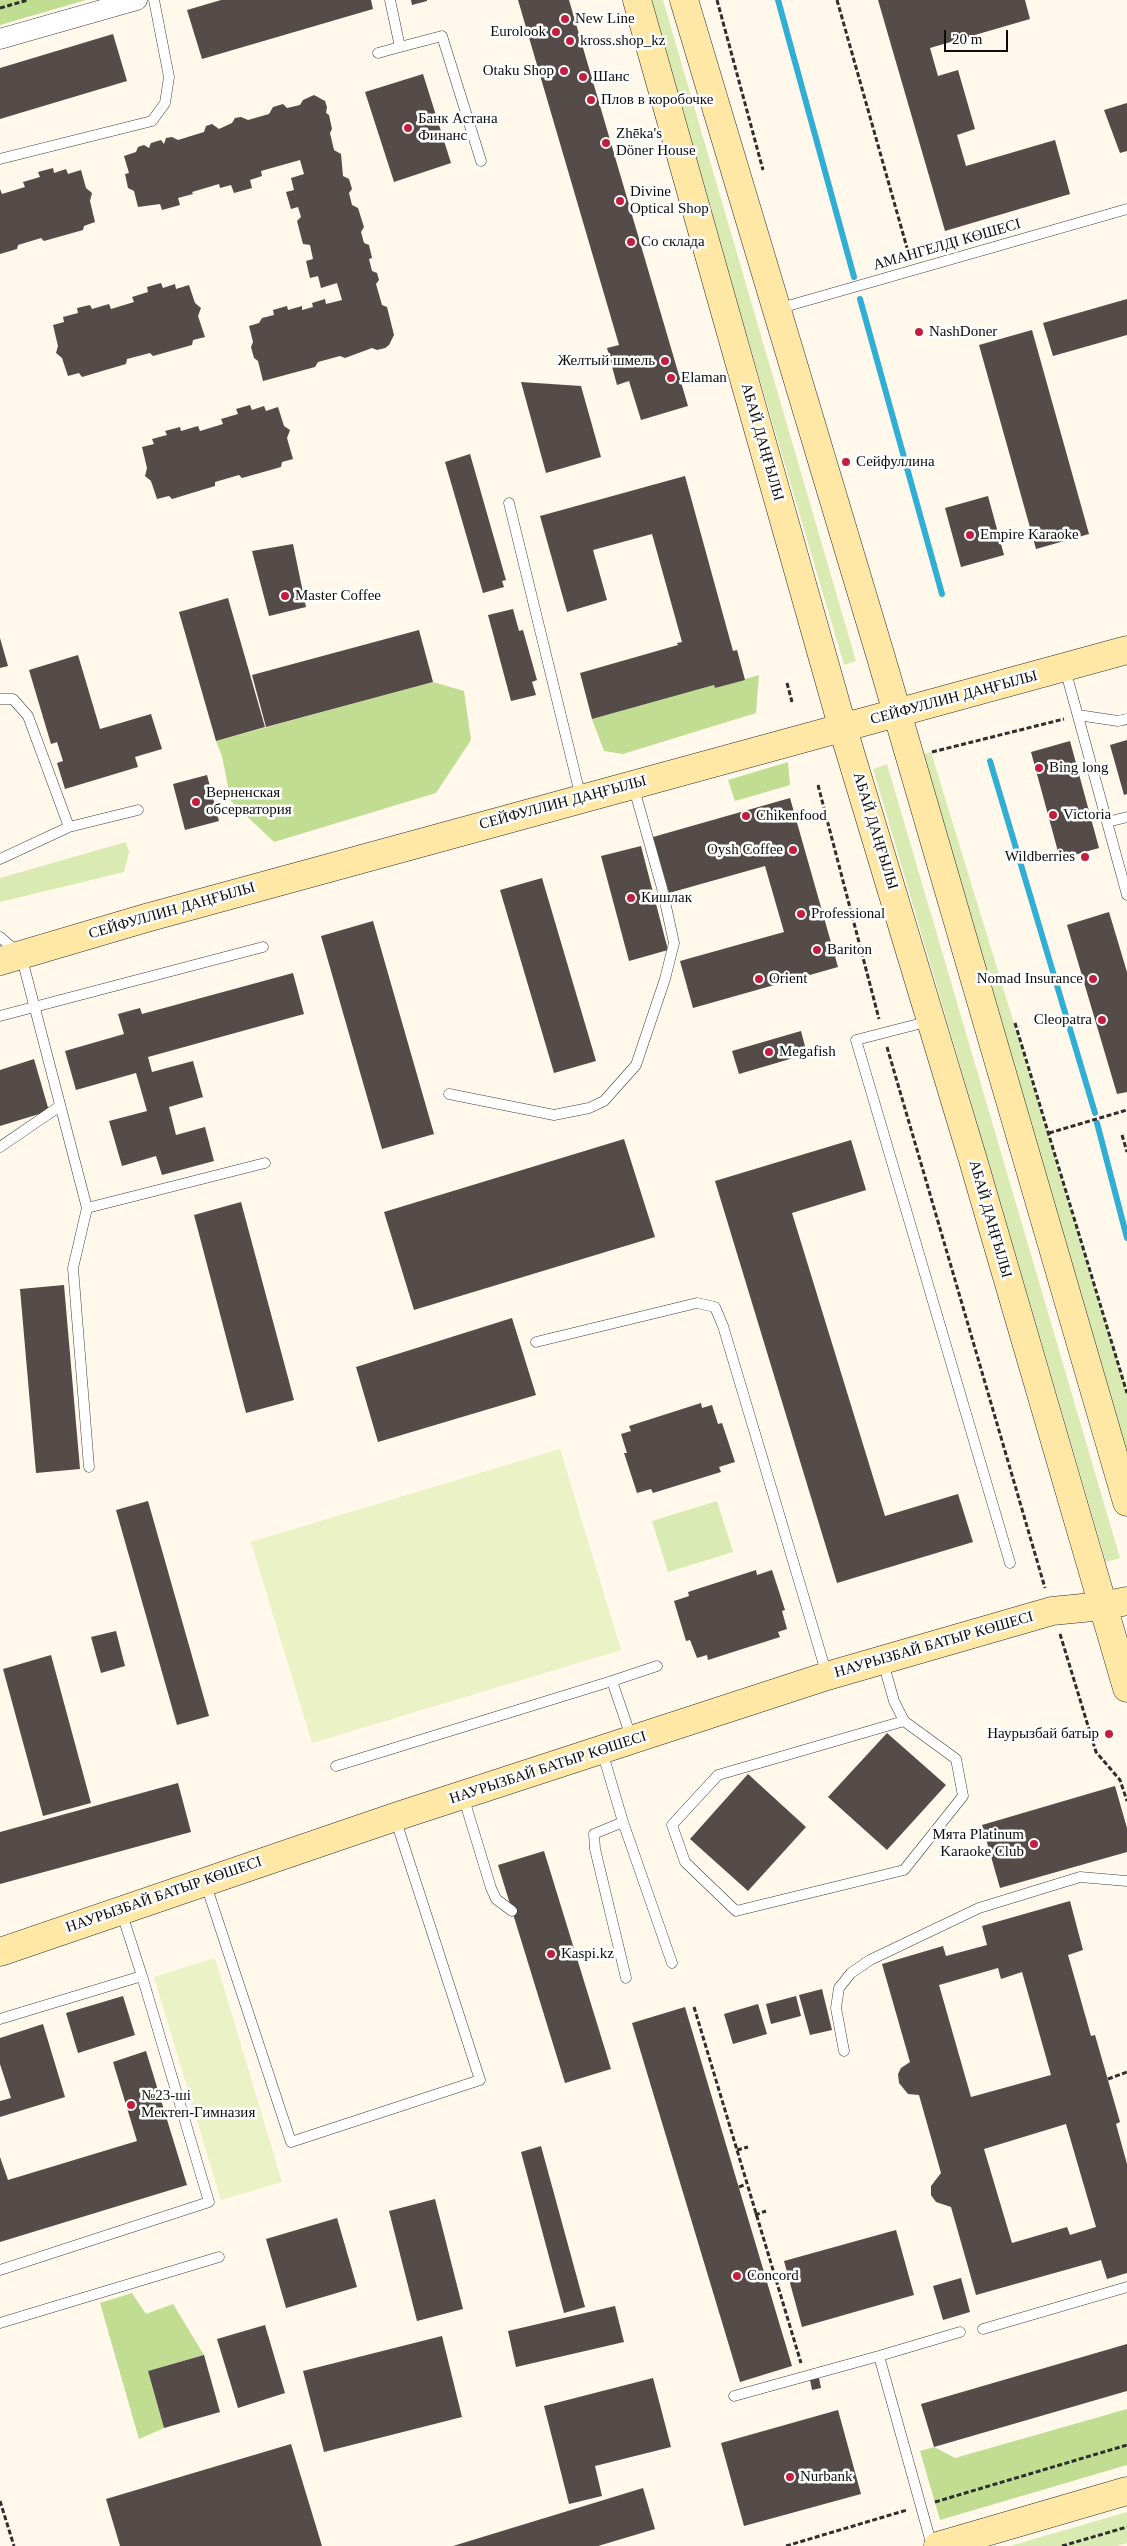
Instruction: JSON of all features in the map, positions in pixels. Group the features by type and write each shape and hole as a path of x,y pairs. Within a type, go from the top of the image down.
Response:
{"main road":[{"name":"АБАЙ ДАҢҒЫЛЫ","path":"637,0 843,728 931,1021 1115,1604 1127,1688"},
{"path":"684,0 897,714 1127,1502"},
{"name":"СЕЙФУЛЛИН ДАҢҒЫЛЫ","path":"11,958 156,915 1127,650"},
{"name":"НАУРЫЗБАЙ БАТЫР КӨШЕСІ","path":"0,1952 395,1817 827,1676 1052,1611 1115,1604"},
{"path":"938,2546 1127,2491"}],"street":[{"path":"0,39 138,0"}],"lane":[{"path":"0,159 152,121 165,103 170,77 154,0"},
{"path":"390,0 400,47"},
{"path":"378,53 442,36 481,161"},
{"name":"АМАНГЕЛДІ КӨШЕСІ","path":"776,309 1127,209"},
{"path":"508,503 582,798"},
{"path":"1065,667 1127,895"},
{"path":"0,699 13,699 28,716 69,827"},
{"path":"1078,716 1118,721 1127,719"},
{"path":"449,1094 554,1115 589,1108 604,1101 636,1065 674,943 662,888 632,784"},
{"path":"0,859 69,827 138,810"},
{"path":"1107,822 1127,817"},
{"path":"0,937 36,1005 87,1208 73,1268 89,1466"},
{"path":"0,1016 262,947"},
{"path":"931,1021 856,1040 1010,1563"},
{"path":"0,1147 60,1106"},
{"path":"87,1208 264,1163"},
{"path":"536,1342 697,1303 715,1307 723,1326 827,1676"},
{"path":"882,1660 894,1702 904,1721 956,1759 963,1796 904,1870 736,1911 685,1862 672,1825 718,1775 904,1721"},
{"path":"336,1766 657,1666"},
{"path":"612,1681 633,1740"},
{"path":"602,1751 623,1822 672,1963"},
{"path":"463,1796 493,1893 501,1904 512,1911"},
{"path":"205,1881 291,2142 480,2080 395,1817"},
{"path":"623,1822 594,1834 595,1850 626,1978"},
{"path":"844,2050 836,2008 839,1988 850,1973 870,1960 979,1908 1080,1877 1127,1881"},
{"path":"0,2270 209,2202 121,1910"},
{"path":"0,2019 142,1976"},
{"path":"0,2323 218,2257"},
{"path":"983,2329 1127,2287"},
{"path":"734,2396 960,2332"},
{"path":"879,2356 932,2546"}],"path":[{"path":"0,8 28,0"},
{"path":"838,0 913,270"},
{"path":"787,683 792,702"},
{"path":"934,762 931,752 1078,716"},
{"path":"818,785 883,1034 1052,1611 1096,1752 1120,1780 1127,1801"},
{"path":"1014,1019 1127,1393"},
{"path":"1049,1133 1127,1110"},
{"path":"1122,1135 1127,1152"},
{"path":"694,2006 805,2377"},
{"path":"1108,2079 1127,2072"},
{"path":"737,2150 748,2147"},
{"path":"737,2150 754,2215 756,2214"},
{"path":"739,2186 746,2184"},
{"path":"756,2214 766,2212"},
{"path":"786,2546 1127,2445"},
{"path":"0,2501 14,2546"},
{"path":"1062,2546 1127,2527"}],"green space":[{"path":"0,0 86,0 0,25"},
{"path":"648,0 663,0 856,661 844,665"},
{"path":"759,675 756,713 623,754 604,751 592,719 714,685 715,688"},
{"path":"433,682 464,691 471,740 436,793 274,842 231,801 222,756 216,741"},
{"path":"931,752 1127,1393 1127,1502 910,758"},
{"path":"788,762 790,785 735,801 728,780"},
{"path":"887,764 1120,1558 1106,1562 873,769"},
{"path":"126,842 129,852 124,872 0,902 0,878"},
{"path":"560,1449 621,1650 312,1743 251,1542"},
{"path":"717,1501 733,1552 668,1572 652,1521"},
{"path":"215,1958 282,2182 221,2200 154,1977"},
{"path":"132,2293 146,2314 173,2304 204,2355 148,2371 164,2428 139,2439 100,2303"},
{"path":"1127,2409 1127,2465 940,2520 920,2451 934,2447 955,2458"},
{"path":"1127,2512 1127,2543 1117,2546 1010,2546"}],"building":[{"path":"221,0 371,0 373,9 202,59 187,10"},
{"path":"411,0 427,0 427,1 412,5"},
{"path":"518,0 569,0 688,406 641,420 629,381 617,385 607,348 619,345"},
{"path":"878,0 1025,0 1030,19 930,48 938,76 958,70 975,129 957,135 966,166 1055,140 1070,194 945,231"},
{"path":"113,34 127,81 0,119 0,68"},
{"name":"Банк Астана Финанс","path":"423,74 451,163 394,182 365,92"},
{"path":"314,95 325,101 327,107 326,113 329,115 332,129 330,133 334,150 341,154 343,176 349,179 352,189 349,193 352,205 358,208 364,227 361,232 364,243 369,245 372,258 369,259 372,271 377,273 379,280 376,284 382,305 387,307 394,335 389,345 385,348 377,350 372,348 345,358 340,356 318,362 315,367 263,381 258,361 254,358 251,347 253,342 249,326 259,323 262,318 274,315 273,310 287,306 288,310 302,306 302,310 313,307 312,303 325,299 326,304 342,300 337,283 321,288 318,276 310,278 306,261 313,259 310,245 303,244 297,221 301,217 298,207 291,209 286,192 294,190 291,178 304,174 300,160 261,171 262,176 250,180 252,188 234,193 231,185 220,188 219,184 178,198 180,205 162,210 160,204 138,207 134,191 128,188 125,174 129,173 124,156 136,152 138,147 144,145 149,148 151,143 161,140 164,144 166,138 172,137 178,140 204,132 206,126 212,124 219,129 232,123 235,118 241,117 248,120 269,114 273,107 283,104 287,108 300,105 303,100"},
{"path":"1127,103 1127,151 1120,153 1104,110"},
{"path":"53,168 54,173 66,169 68,174 81,170 86,188 92,193 90,201 95,222 84,226 83,230 44,241 41,238 18,245 17,249 0,254 0,189 2,194 25,187 23,182 40,177 38,172"},
{"path":"161,283 163,288 175,284 176,289 189,285 195,303 201,308 198,316 205,337 193,340 192,345 153,356 150,353 127,359 126,364 82,377 79,373 68,376 62,358 56,353 58,346 53,325 64,322 63,317 78,313 77,308 90,305 92,309 109,304 111,309 134,302 132,297 148,292 147,287"},
{"path":"1127,299 1127,335 1053,356 1043,323"},
{"path":"1032,330 1089,534 1036,549 979,345"},
{"path":"521,382 581,386 601,457 546,473"},
{"path":"250,405 252,410 264,406 266,411 278,407 284,426 290,430 287,438 293,459 282,462 281,467 242,478 239,475 215,482 215,486 172,499 169,496 157,499 151,481 145,476 147,468 142,447 154,444 152,439 167,435 165,431 180,427 181,431 198,426 200,431 223,424 221,419 238,414 236,409"},
{"path":"470,454 506,580 502,581 504,587 483,593 445,462"},
{"path":"685,476 733,651 737,650 745,680 715,688 714,685 592,719 580,673 678,645 677,643 682,642 652,534 593,550 607,600 567,612 540,516"},
{"path":"988,496 1004,555 961,567 945,508"},
{"path":"293,544 306,607 269,616 252,551"},
{"path":"228,598 265,727 216,741 179,612"},
{"path":"513,609 519,631 523,630 537,680 532,682 536,695 511,701 488,615"},
{"path":"419,630 433,682 266,727 252,675"},
{"path":"0,638 8,666 0,668"},
{"path":"78,655 100,729 151,714 162,749 135,757 138,767 65,789 57,763 63,761 57,742 51,744 29,670"},
{"path":"1127,740 1127,794 1124,795 1110,745"},
{"path":"1070,741 1099,848 1060,859 1031,752"},
{"name":"Верненская обсерватория","path":"207,775 219,821 185,830 173,784"},
{"name":"Professional","path":"790,798 838,967 693,1008 680,961 784,932 765,866 669,893 653,837"},
{"path":"641,846 668,950 629,961 601,856"},
{"path":"542,878 596,1061 554,1073 500,890"},
{"path":"1109,912 1127,972 1127,1092 1117,1094 1067,925"},
{"path":"373,921 434,1134 382,1149 321,936"},
{"path":"293,973 304,1014 148,1057 152,1072 193,1061 203,1097 169,1107 176,1135 205,1127 214,1161 162,1175 156,1156 122,1166 109,1121 147,1111 136,1073 76,1090 65,1051 124,1034 118,1014 140,1008 142,1014"},
{"path":"801,1031 807,1054 739,1074 732,1051"},
{"path":"34,1059 49,1111 0,1126 0,1070"},
{"path":"624,1139 655,1237 414,1310 384,1212"},
{"path":"851,1140 866,1190 792,1213 885,1516 958,1494 973,1542 837,1583 715,1181"},
{"path":"241,1202 294,1400 246,1413 194,1215"},
{"path":"64,1285 80,1469 36,1473 20,1289"},
{"path":"512,1318 536,1395 378,1442 356,1367"},
{"path":"701,1403 702,1408 712,1405 718,1424 722,1423 735,1462 719,1467 721,1472 653,1493 651,1489 637,1493 624,1453 627,1453 621,1434 631,1431 629,1426"},
{"path":"148,1501 209,1716 177,1725 116,1510"},
{"path":"756,1570 757,1575 772,1570 785,1610 782,1611 787,1629 778,1632 780,1637 708,1660 707,1655 697,1658 690,1640 686,1641 674,1601 689,1596 688,1592"},
{"path":"116,1631 125,1666 101,1673 91,1637"},
{"path":"51,1655 91,1803 43,1816 3,1669"},
{"path":"887,1733 946,1785 887,1850 828,1797"},
{"path":"748,1774 806,1827 748,1891 690,1839"},
{"path":"178,1783 191,1832 0,1884 0,1832"},
{"name":"Мята Platinum Karaoke Club","path":"1115,1786 1127,1828 1127,1852 1000,1888 982,1825"},
{"name":"Kaspi.kz","path":"544,1851 611,2069 565,2083 498,1865"},
{"path":"1070,1901 1083,1950 1068,1955 1091,2036 1095,2035 1120,2122 1116,2124 1127,2164 1127,2273 1107,2279 1101,2260 976,2295 951,2207 936,2202 931,2195 931,2186 941,2173 919,2095 908,2094 899,2083 898,2074 901,2068 910,2062 882,1964 943,1946 946,1956 987,1945 982,1926","holes":["998,1968 1001,1979 1022,1972 1051,2075 971,2097 939,1985","1066,2124 1096,2227 1070,2235 1067,2227 1012,2243 984,2149"]},
{"path":"822,1989 832,2030 810,2035 799,1995"},
{"path":"123,1996 135,2035 78,2053 66,2013"},
{"path":"796,1996 801,2016 771,2024 766,2004"},
{"path":"758,2004 767,2034 733,2044 724,2014"},
{"name":"Concord","path":"685,2007 792,2366 740,2382 632,2023"},
{"path":"43,2024 65,2097 0,2117 0,2101 11,2098 0,2064 0,2038"},
{"path":"146,2051 187,2185 0,2242 0,2157 8,2180 137,2141 113,2062"},
{"path":"541,2146 585,2307 564,2313 521,2152"},
{"path":"435,2199 463,2309 417,2321 389,2211"},
{"path":"337,2218 357,2287 286,2308 266,2239"},
{"path":"896,2230 914,2295 802,2327 784,2261"},
{"path":"961,2278 970,2312 943,2320 933,2286"},
{"path":"615,2306 624,2342 516,2367 508,2331"},
{"path":"265,2325 285,2393 238,2408 217,2339"},
{"path":"442,2336 462,2417 324,2452 303,2371"},
{"path":"1127,2344 1127,2391 934,2447 921,2404"},
{"path":"204,2355 220,2412 164,2428 148,2371"},
{"path":"653,2378 671,2447 595,2466 602,2496 569,2504 544,2406"},
{"path":"819,2378 821,2388 812,2390 810,2380"},
{"path":"838,2410 861,2494 744,2526 721,2443"},
{"path":"291,2444 322,2546 120,2546 106,2499"},
{"path":"643,2488 655,2529 598,2546 453,2546"}],"waterway":[{"path":"778,0 854,277"},
{"path":"860,299 942,594"},
{"path":"990,761 1095,1113"},
{"path":"1097,1123 1127,1238"}],"place":[{"name":"New Line","path":"565,19"},
{"name":"Eurolook","path":"556,32"},
{"name":"kross.shop_kz","path":"570,41"},
{"name":"Otaku Shop","path":"564,71"},
{"name":"Шанс","path":"583,77"},
{"name":"Плов в коробочке","path":"591,100"},
{"name":"Банк Астана Финанс","path":"408,128"},
{"name":"Zhēka's Döner House","path":"606,143"},
{"name":"Divine Optical Shop","path":"620,201"},
{"name":"Со склада","path":"631,242"},
{"name":"NashDoner","path":"919,332"},
{"name":"Желтый шмель","path":"665,361"},
{"name":"Elaman","path":"671,378"},
{"name":"Сейфуллина","path":"846,462"},
{"name":"Empire Karaoke","path":"970,535"},
{"name":"Master Coffee","path":"285,596"},
{"name":"Bing long","path":"1039,768"},
{"name":"Верненская обсерватория","path":"196,802"},
{"name":"Victoria","path":"1053,815"},
{"name":"Chikenfood","path":"746,816"},
{"name":"Oysh Coffee","path":"793,850"},
{"name":"Wildberries","path":"1085,857"},
{"name":"Кишлак","path":"631,898"},
{"name":"Professional","path":"801,914"},
{"name":"Bariton","path":"817,950"},
{"name":"Orient","path":"759,979"},
{"name":"Nomad Insurance","path":"1093,979"},
{"name":"Cleopatra","path":"1102,1020"},
{"name":"Megafish","path":"769,1052"},
{"name":"Наурызбай батыр","path":"1109,1734"},
{"name":"Мята Platinum Karaoke Club","path":"1034,1844"},
{"name":"Kaspi.kz","path":"551,1954"},
{"name":"№23-ші Мектеп-Гимназия","path":"131,2105"},
{"name":"Concord","path":"737,2276"},
{"name":"Nurbank","path":"790,2477"}]}
